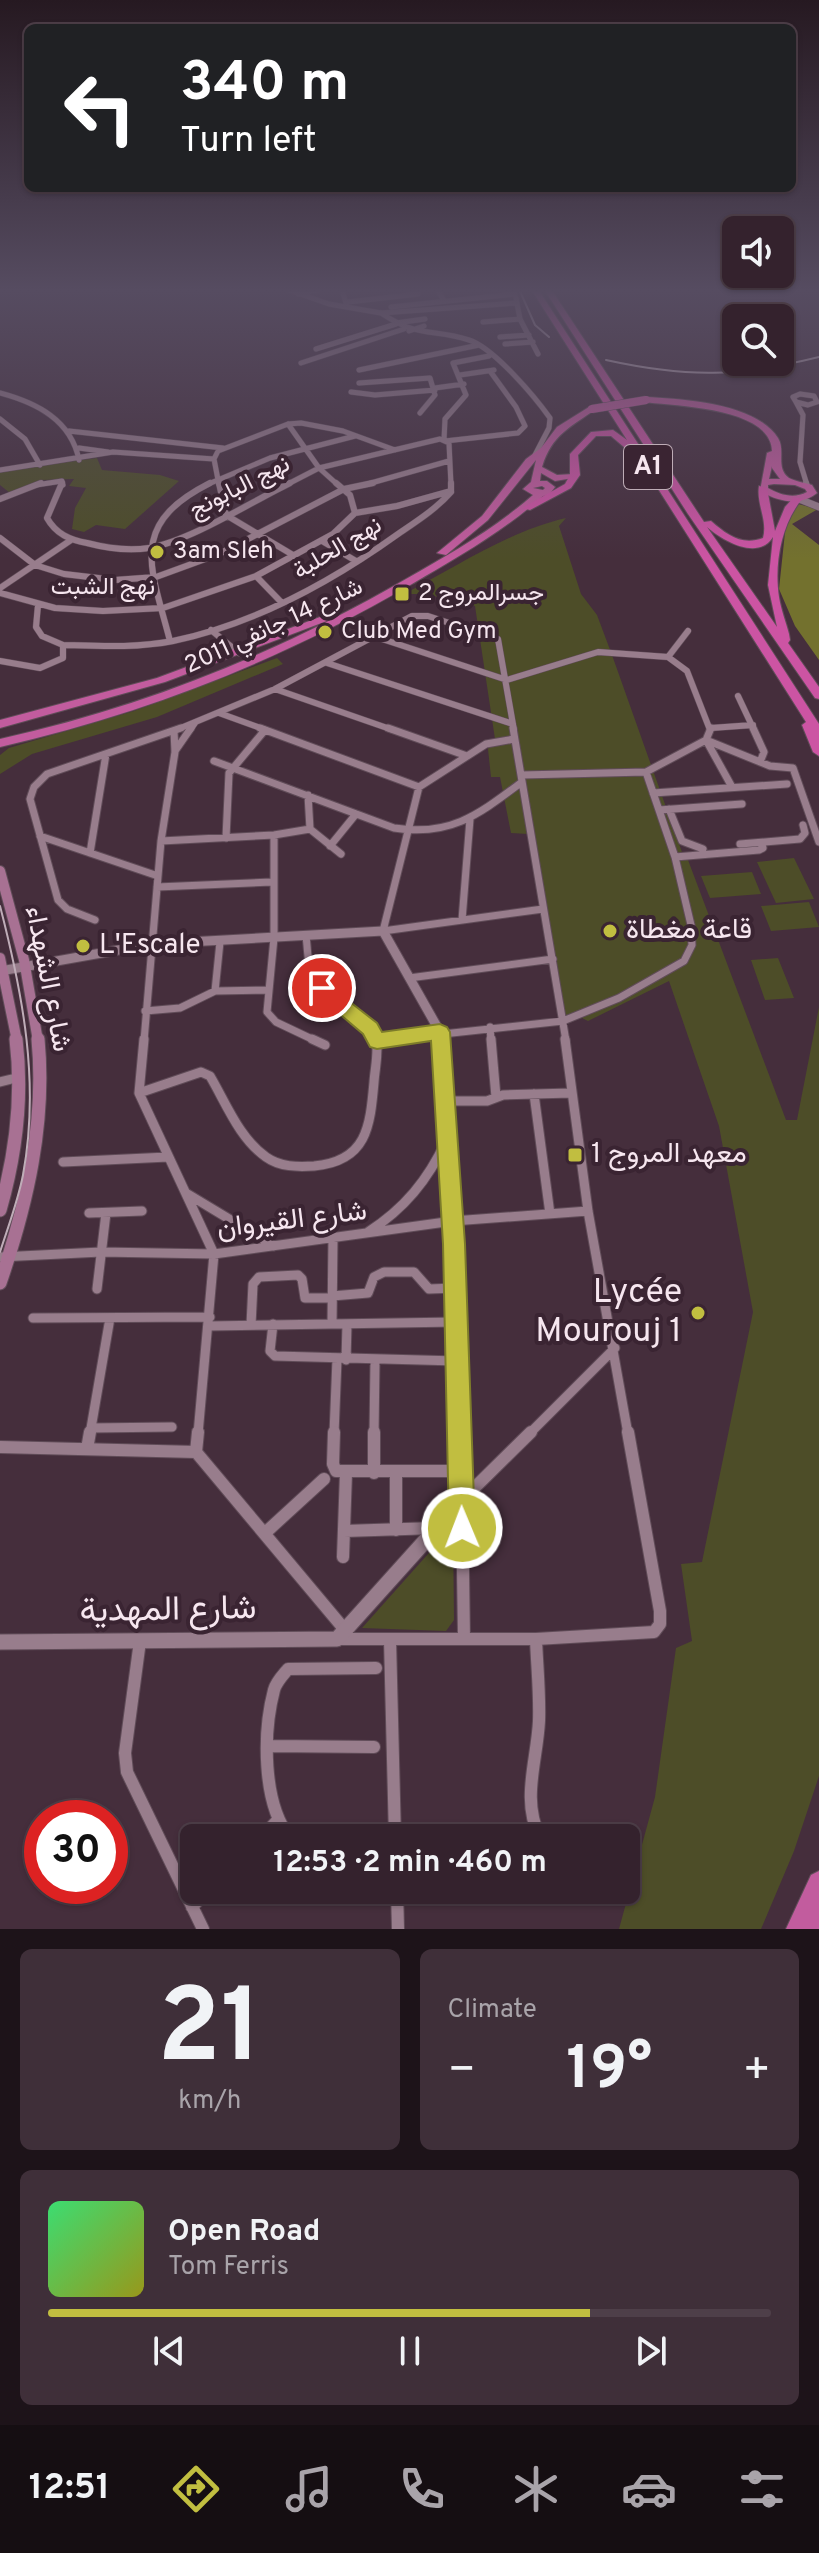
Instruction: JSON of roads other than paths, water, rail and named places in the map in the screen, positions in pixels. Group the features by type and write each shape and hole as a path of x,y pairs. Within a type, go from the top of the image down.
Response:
{"highway":[{"name":"A1","path":"591,379 819,733"},
{"name":"A1","path":"605,379 693,514 819,695"},
{"path":"540,487 563,483 570,476 571,451 603,421 605,401"},
{"path":"647,401 720,413 757,426 768,436 771,445 762,501 770,538 760,544 731,542 693,514"},
{"path":"442,553 485,518 564,426 593,410 647,401 722,410 756,422 775,438 777,468 788,481"},
{"path":"540,487 548,454 564,434 593,410"},
{"path":"527,508 568,486 575,475 576,451 594,434 613,433 638,451"},
{"path":"538,453 540,487"},
{"path":"543,470 555,478 570,476"},
{"path":"763,486 788,481 807,486 812,493 801,498 783,517 774,594 785,644"},
{"path":"763,486 775,495 801,498"},
{"name":"شارع 14 جانفي 2011","path":"0,740 20,738 187,690 282,650 346,618 507,524 527,508 540,487"},
{"name":"شارع 14 جانفي 2011","path":"0,724 135,689 239,653 340,611 511,514 540,487"},
{"path":"0,740 218,668 259,651 273,640"},
{"path":"0,731 61,719 168,691 282,650"},
{"path":"804,713 819,752"},
{"path":"0,749 20,738"},
{"path":"798,1929 819,1883"},
{"path":"814,1929 819,1920"}],"main road":[{"name":"شارع الشهداء","path":"0,871 24,965 39,1048 38,1118 28,1187 5,1256 0,1283"},
{"name":"شارع الشهداء","path":"0,1210 9,1175 20,1077 16,1018 1,966"}],"street":[{"path":"359,383 398,379"},
{"path":"420,413 433,399 435,389 430,379"},
{"path":"451,491 445,419 464,399 462,379"},
{"name":"نهج البابونج","path":"71,540 108,548 149,548 226,515 319,468 445,440 518,433 525,426 524,418 495,379"},
{"path":"516,379 550,418 538,453"},
{"path":"351,392 371,395 464,384"},
{"path":"0,393 37,407 69,431 79,448 79,460"},
{"path":"803,415 818,400 808,394 795,396 803,415 802,470 807,486"},
{"path":"796,402 812,404"},
{"path":"0,419 25,439 40,465"},
{"path":"69,431 223,448 288,424 308,423 396,450"},
{"path":"288,424 319,468 353,500 355,513"},
{"path":"170,641 149,548 154,531 171,510 217,480 302,446 355,436"},
{"path":"79,448 214,459"},
{"path":"223,448 214,459 226,515 293,555"},
{"path":"0,470 79,460 113,452"},
{"path":"0,538 35,565 80,578 115,580 156,577 219,554 344,489 449,461"},
{"path":"788,481 802,470"},
{"path":"0,506 2,498 43,482 62,481 63,486 47,518 53,528 71,540 0,591"},
{"name":"نهج الحلبة","path":"293,555 322,541 355,513 451,491"},
{"name":"نهج الحلبة","path":"63,645 170,641 211,630 282,603 356,561 444,500 451,491"},
{"path":"436,496 444,500"},
{"path":"801,498 818,506"},
{"path":"322,541 356,561"},
{"name":"نهج الشبت","path":"0,591 38,605 103,611 163,608 256,576 293,555"},
{"path":"256,576 282,603"},
{"path":"0,661 28,669 47,668 63,658 63,645 39,633 33,623 38,605"},
{"path":"95,920 67,909 58,900 30,799 34,787 55,770 174,731 275,689 419,615 494,636 499,641 563,1021 588,1211 660,1611 660,1624 654,1632 536,1639 390,1640 341,1635 265,1533 196,1452 214,1254 139,1093 161,841 175,752 174,731"},
{"path":"214,761 405,830 452,828 470,819 522,778 646,772 706,740 711,728 687,671 668,657 598,652 507,680 376,637 346,618"},
{"path":"211,630 239,653"},
{"path":"668,657 688,631"},
{"path":"327,663 513,724"},
{"path":"275,689 467,756"},
{"path":"738,696 765,755 760,762"},
{"path":"218,713 419,787"},
{"path":"175,752 195,723"},
{"path":"711,728 753,725"},
{"path":"226,838 231,768 265,730"},
{"path":"464,1639 456,1288 446,1140 447,1101 440,1032 383,931 405,830 419,787 486,744 514,739"},
{"path":"706,740 760,762 793,768 819,842"},
{"path":"706,740 732,787"},
{"path":"90,853 106,754"},
{"path":"377,1041 563,1021 593,1011 638,988 676,967 690,953 691,925 675,857 646,772"},
{"path":"653,793 787,784"},
{"path":"308,795 310,829 341,854"},
{"path":"659,810 742,804"},
{"path":"669,809 681,842 703,849"},
{"path":"330,846 356,814"},
{"path":"462,920 470,819"},
{"path":"740,844 800,839 804,835 803,825"},
{"path":"161,841 274,835 310,829"},
{"path":"274,835 274,938 268,990 269,1017 325,1045"},
{"path":"40,836 158,876"},
{"path":"675,857 759,850 763,848 762,843"},
{"path":"157,887 272,882"},
{"path":"1,966 152,944 383,931 543,909"},
{"path":"139,1093 195,1072 206,1073 263,1158 288,1167 324,1165 351,1154 368,1134 377,1041 370,1028 317,983 311,970 306,937"},
{"path":"215,991 220,942"},
{"path":"409,978 553,959"},
{"path":"145,1011 180,1008 215,991 268,990"},
{"path":"0,1022 16,1018"},
{"path":"490,1027 496,1097"},
{"path":"0,1082 20,1077"},
{"path":"447,1101 487,1101 496,1097 571,1093"},
{"path":"534,1094 550,1214"},
{"path":"364,1234 408,1201 431,1172 446,1140"},
{"path":"63,1162 168,1157"},
{"path":"186,1193 275,1246"},
{"path":"89,1213 142,1211"},
{"name":"شارع القيروان","path":"5,1256 101,1252 214,1254 453,1221 588,1211"},
{"path":"97,1289 106,1213"},
{"path":"332,1324 333,1238"},
{"path":"251,1325 253,1284 259,1277 298,1275 302,1279 305,1298 368,1293 374,1277 384,1272 414,1272 429,1289 456,1288"},
{"path":"33,1318 110,1318 251,1325 456,1322"},
{"path":"87,1449 110,1318"},
{"path":"273,1324 270,1351 275,1356 457,1361"},
{"path":"347,1324 333,1464 336,1471 460,1471"},
{"path":"341,1635 462,1500 615,1348"},
{"path":"374,1473 375,1361"},
{"path":"91,1428 172,1427"},
{"path":"0,1447 196,1452"},
{"path":"343,1557 346,1473"},
{"path":"396,1473 396,1530"},
{"path":"265,1533 324,1479"},
{"path":"344,1531 436,1528"},
{"name":"شارع المهدية","path":"0,1642 341,1635"},
{"path":"532,1824 528,1801 538,1735 536,1639"},
{"path":"140,1640 125,1753 127,1772 203,1929"},
{"path":"390,1640 395,1824"},
{"path":"276,1822 269,1795 270,1746 274,1687 283,1672 298,1668 376,1668"},
{"path":"270,1746 374,1747"},
{"path":"192,1907 195,1904"},
{"path":"397,1904 398,1929"}],"tram line":[{"path":"0,906 22,1006 30,1107 23,1175 0,1252"}],"place":[{"name":"3am Sleh","path":"157,552"},
{"name":"جسرالمروج 2","path":"402,594"},
{"name":"Club Med Gym","path":"325,632"},
{"name":"قاعة مغطاة","path":"610,931"},
{"name":"L'Escale","path":"83,946"},
{"name":"معهد المروج 1","path":"575,1155"},
{"name":"Lycée Mourouj 1","path":"698,1313"}]}
